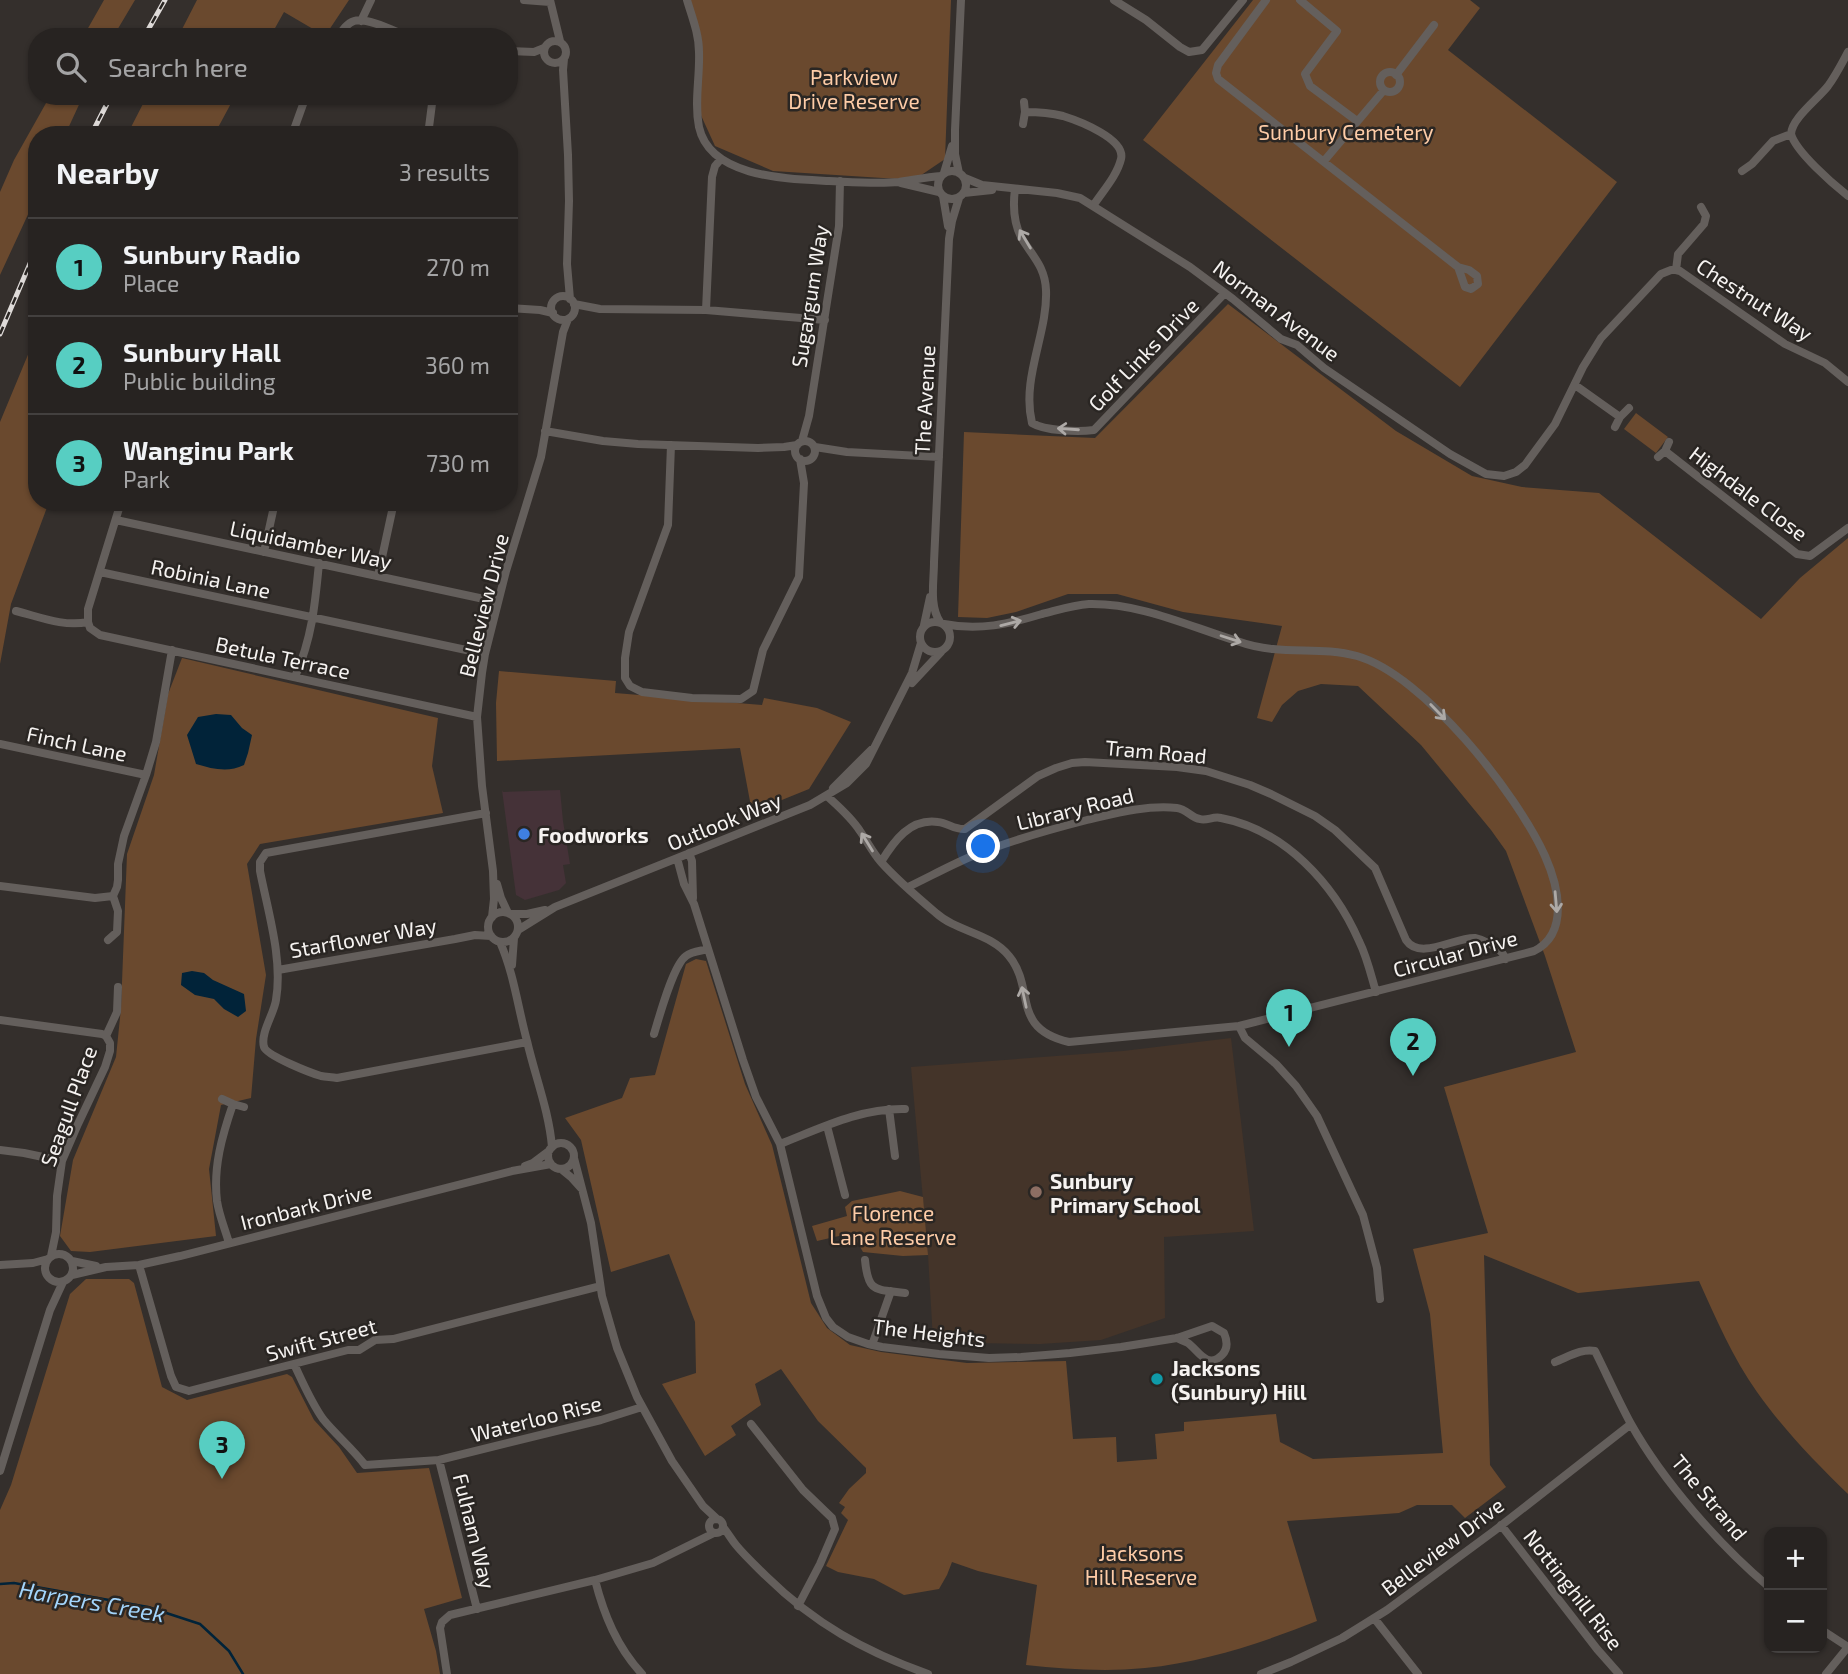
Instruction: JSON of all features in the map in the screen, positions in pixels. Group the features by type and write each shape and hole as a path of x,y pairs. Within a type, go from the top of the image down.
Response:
{"street":[{"path":"345,28 357,21 371,0"},
{"path":"524,0 550,1 554,20 550,50 564,91"},
{"path":"687,0 696,27 699,51 696,110 700,131 708,146 721,159 771,177 898,182 952,171 962,176"},
{"path":"898,182 941,194 948,199 961,195 966,183 956,154 955,130 961,0"},
{"path":"1114,0 1189,52 1202,50 1243,0"},
{"path":"1266,0 1218,65 1218,79 1458,267"},
{"path":"1300,0 1337,31 1305,74 1306,80 1310,86 1357,121"},
{"path":"357,21 366,21 385,28"},
{"path":"1324,161 1384,90 1380,84 1381,77 1386,73 1396,75 1434,25"},
{"path":"518,52 550,50 565,46 566,50 562,70 569,190 567,264 572,302"},
{"path":"550,50 555,63 564,59"},
{"path":"1848,52 1828,85 1796,120 1791,134 1804,153 1848,196"},
{"path":"1023,124 1024,102"},
{"path":"295,126 303,105"},
{"path":"429,126 432,105"},
{"path":"1025,112 1040,112 1072,120 1113,140 1120,148 1122,157 1093,206"},
{"path":"941,194 938,183 951,152 955,130"},
{"path":"1742,172 1773,141 1791,134"},
{"path":"706,310 712,177 715,166 721,159"},
{"name":"Norman Avenue","path":"962,176 982,185 1080,198 1190,267 1281,339 1297,345 1324,368 1450,454 1486,474 1504,475 1516,472 1525,465 1555,424 1575,385"},
{"name":"Sugargum Way","path":"671,445 668,525 629,632 625,678 630,686 642,692 692,698 741,699 753,691 763,650 799,577 809,416 839,226 841,181"},
{"name":"Norman Avenue","path":"961,195 1012,189"},
{"name":"Golf Links Drive","path":"1012,189 1018,228 1040,264 1046,288 1031,376 1030,415 1036,426 1094,429 1225,293"},
{"name":"The Avenue","path":"941,194 949,239"},
{"name":"The Avenue","path":"942,623 936,615 933,602 934,562 949,239 961,195"},
{"path":"1620,417 1575,385 1601,338 1661,274 1676,270 1678,254 1704,224 1706,216 1701,207"},
{"path":"556,300 567,264"},
{"name":"Chestnut Way","path":"1676,270 1785,344 1825,363 1848,382"},
{"path":"518,308 556,300 600,309 706,310 825,320"},
{"name":"Belleview Drive","path":"556,300 555,316 560,350"},
{"name":"Belleview Drive","path":"509,914 500,898 494,871 477,717 485,654 541,457 562,332 571,317 572,302"},
{"path":"526,308 561,320 600,309"},
{"path":"1615,426 1629,408"},
{"path":"545,431 603,441 784,447 939,457"},
{"name":"Highdale Close","path":"1670,442 1661,454 1797,554 1814,555 1848,528"},
{"path":"16,611 62,624 88,622 88,609 118,511"},
{"path":"264,552 273,511"},
{"path":"378,576 392,511"},
{"name":"Liquidamber Way","path":"116,520 498,602"},
{"name":"The Avenue","path":"924,626 934,562"},
{"path":"295,677 314,618 320,564"},
{"name":"Robinia Lane","path":"100,572 485,654"},
{"name":"Circular Drive","path":"827,796 852,820 881,862 945,920 1007,952 1016,967 1026,1008 1032,1020 1043,1031 1069,1042 1239,1026 1506,959 1542,947 1552,934 1557,917 1557,898 1547,860 1518,808 1487,767 1432,705 1391,671 1348,653 1265,648 1171,618 1103,604 1070,606 991,627 958,627 942,623"},
{"name":"Betula Terrace","path":"88,622 90,628 100,635 477,717"},
{"path":"932,622 942,623 950,637 947,646 933,652 924,647 920,634 924,626 932,622"},
{"name":"Outlook Way","path":"509,914 527,914 555,907 827,796 875,746 912,673 921,643"},
{"name":"Outlook Way","path":"898,703 918,675 943,649"},
{"path":"108,940 117,932 115,892 118,864 124,836 156,742 172,650"},
{"name":"Finch Lane","path":"0,744 146,775"},
{"name":"Tram Road","path":"881,862 904,831 927,821 965,829 1030,781 1056,768 1085,762 1190,768 1233,779 1266,792 1315,816 1335,830 1375,868 1411,946 1432,948 1475,938 1499,948 1506,959"},
{"name":"Library Road","path":"908,887 968,858 1026,836 1131,810 1183,809 1196,818 1223,818 1254,829 1285,846 1310,866 1356,934 1376,992"},
{"path":"486,813 266,853 260,862 260,872 279,982 275,1005 264,1034 264,1045 268,1052 322,1076 337,1078 527,1042"},
{"name":"The Heights","path":"689,853 692,861 694,904"},
{"name":"The Heights","path":"677,858 750,1080 780,1144 817,1296 833,1327 857,1341 872,1345 939,1354 1010,1357 1121,1348 1177,1338 1212,1326 1224,1333 1227,1345 1218,1358 1204,1359 1188,1343 1177,1338"},
{"name":"Belleview Drive","path":"492,917 494,871"},
{"path":"0,886 96,898 115,892"},
{"name":"Outlook Way","path":"516,934 555,907"},
{"path":"513,975 500,942 491,936 488,926 496,914 509,914 516,920 512,954 513,975 527,1042 547,1114 557,1135 573,1150 591,1223 600,1286 617,1348 642,1407 672,1461 715,1527 799,1606 863,1648 928,1674"},
{"name":"Starflower Way","path":"454,939 488,926"},
{"path":"500,942 505,942 516,934"},
{"name":"Starflower Way","path":"278,970 475,935 491,936"},
{"path":"654,1034 682,958 708,949"},
{"name":"Seagull Place","path":"50,1258 56,1232 62,1161 105,1067 110,1051 106,1036 117,1012 118,986"},
{"path":"0,1020 106,1036"},
{"path":"1239,1026 1245,1038 1276,1064 1296,1086 1317,1116 1363,1215 1377,1268 1380,1299"},
{"path":"222,1099 244,1107"},
{"path":"229,1243 218,1203 216,1179 218,1154 233,1104"},
{"path":"780,1144 857,1115 889,1109 905,1110"},
{"path":"889,1109 895,1156"},
{"path":"547,1114 550,1149 548,1158 551,1164 561,1169 583,1190"},
{"path":"827,1126 845,1195"},
{"path":"550,1149 559,1143 567,1144"},
{"name":"Ironbark Drive","path":"512,1171 533,1163 550,1149"},
{"path":"0,1150 62,1161"},
{"path":"561,1169 568,1167 574,1158"},
{"name":"Ironbark Drive","path":"72,1275 106,1267 139,1265 512,1171 551,1164"},
{"name":"Seagull Place","path":"56,1232 64,1254"},
{"path":"0,1265 33,1263 64,1254 74,1266 72,1275 63,1282 50,1310 0,1471"},
{"path":"50,1258 45,1268 52,1294 50,1310"},
{"path":"865,1260 870,1284 877,1289 905,1293"},
{"name":"Ironbark Drive","path":"72,1261 106,1267"},
{"path":"12,1265 63,1282"},
{"name":"Swift Street","path":"139,1265 171,1376 176,1387 189,1391 348,1350 359,1350 375,1340 393,1339 600,1286"},
{"path":"872,1345 891,1291"},
{"name":"The Strand","path":"1555,1362 1577,1353 1595,1351 1631,1424 1692,1510 1764,1583"},
{"name":"Waterloo Rise","path":"294,1364 325,1421 365,1465 439,1460 601,1420 642,1407"},
{"path":"751,1424 803,1490 834,1523 831,1539 799,1606"},
{"name":"Belleview Drive","path":"1261,1674 1342,1638 1394,1605 1631,1424"},
{"name":"Fulham Way","path":"439,1460 477,1609"},
{"name":"Nottinghill Rise","path":"1502,1525 1619,1674"},
{"path":"447,1674 440,1628 450,1615 653,1563 696,1542 715,1527"},
{"path":"595,1580 614,1635 642,1674"},
{"path":"1374,1618 1418,1674"},
{"path":"1826,1674 1848,1647 1827,1632"}],"shaded area":[{"path":"502,790 560,790 570,864 563,865 566,883 559,890 525,900 516,895"},
{"name":"Sunbury Primary School","path":"1231,1038 1254,1231 1164,1237 1165,1318 1101,1340 1040,1344 933,1340 911,1067 1123,1051"}],"green space":[{"path":"104,0 135,0 118,28 88,28"},
{"path":"197,0 349,0 330,28 311,28 284,12 275,28 183,28"},
{"name":"Parkview Drive Reserve","path":"687,0 951,0 945,159 914,180 773,171 715,146 699,111 697,32"},
{"name":"Sunbury Cemetery","path":"1253,0 1470,0 1480,8 1448,50 1617,182 1460,387 1143,140"},
{"path":"45,105 79,105 69,126 33,126"},
{"path":"142,105 230,105 219,126 132,126"},
{"path":"28,135 28,214 0,275 0,192"},
{"name":"Jacksons Hill Reserve","path":"1228,304 1396,431 1472,476 1522,487 1599,493 1761,619 1800,578 1848,538 1848,1494 1800,1445 1757,1392 1718,1324 1699,1281 1578,1293 1484,1255 1490,1465 1506,1487 1465,1518 1452,1505 1417,1505 1399,1513 1287,1521 1317,1621 1296,1629 1254,1644 1167,1665 1100,1670 1026,1665 1037,1585 952,1562 939,1589 904,1595 874,1579 838,1572 826,1566 848,1520 841,1513 845,1507 839,1503 866,1473 866,1468 818,1421 781,1369 755,1384 761,1405 731,1426 736,1435 705,1456 662,1384 696,1373 695,1322 669,1254 611,1272 581,1140 565,1118 622,1098 630,1078 655,1075 686,964 696,959 706,961 745,1084 772,1145 811,1303 827,1328 850,1345 881,1352 967,1363 1066,1361 1073,1439 1116,1437 1117,1462 1157,1459 1155,1434 1184,1431 1184,1422 1276,1414 1280,1442 1313,1459 1443,1453 1430,1314 1413,1249 1488,1233 1444,1087 1576,1052 1545,956 1506,851 1421,745 1358,686 1321,684 1298,691 1282,705 1272,722 1257,718 1282,626 1183,612 1117,594 1068,594 1016,612 987,618 958,617 964,432 1095,438"},
{"path":"28,355 28,511 46,511 11,604 0,664 0,422"},
{"path":"1636,413 1668,437 1656,453 1624,429"},
{"path":"182,658 438,718 432,766 443,813 260,844 247,864 266,975 256,1039 251,1098 221,1105 209,1169 216,1236 90,1252 71,1251 60,1236 73,1160 116,1057 121,1008 127,854 154,775 168,694"},
{"path":"499,671 616,681 615,693 762,705 764,698 817,708 851,722 809,789 752,812 740,748 497,761 496,703"},
{"name":"Florence Lane Reserve","path":"900,1191 923,1197 928,1255 903,1256 863,1252 852,1233 817,1241 812,1226 847,1216 845,1207 852,1201"},
{"path":"86,1279 129,1279 134,1283 162,1387 187,1400 287,1374 292,1377 314,1420 339,1447 357,1473 429,1468 462,1598 424,1609 440,1674 0,1674 0,1510 11,1485 70,1294"}],"water":[{"path":"231,715 252,735 244,765 226,770 196,764 187,735 198,717"},
{"path":"182,973 204,973 244,994 246,1011 238,1017 214,999 195,995 181,985"}],"waterway":[{"name":"Harpers Creek","path":"0,1584 14,1583 148,1607 200,1624 229,1651 243,1674"}],"railway":[{"path":"149,28 165,0"},
{"path":"96,126 106,105"},
{"path":"0,334 28,268"}],"place":[{"name":"Foodworks","path":"524,834"},
{"name":"Sunbury Radio","path":"1289,1047"},
{"name":"Sunbury Hall","path":"1413,1076"},
{"name":"Sunbury Primary School","path":"1036,1192"},
{"name":"Jacksons (Sunbury) Hill","path":"1157,1379"},
{"name":"Wanginu Park","path":"222,1479"}]}
